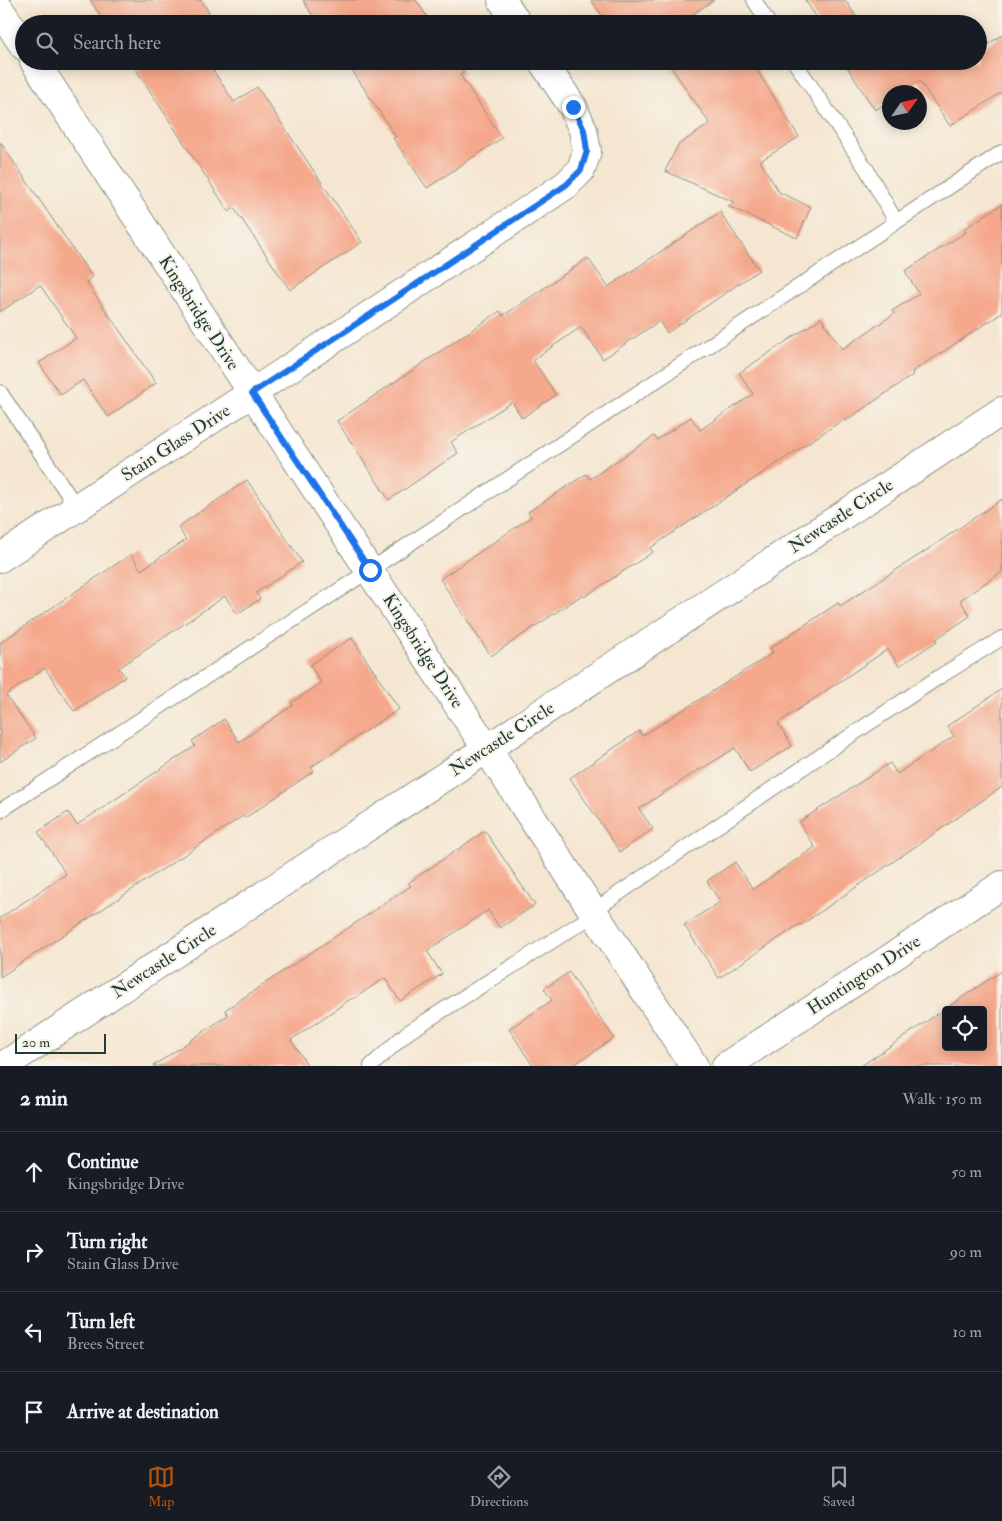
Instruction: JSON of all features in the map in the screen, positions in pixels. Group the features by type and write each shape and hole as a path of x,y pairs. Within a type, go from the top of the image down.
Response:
{"street":[{"path":"502,0 512,15"},
{"path":"0,10 14,44"},
{"name":"Kingsbridge Drive","path":"40,70 694,1066"},
{"name":"Stain Glass Drive","path":"0,558 566,185 581,170 587,151 584,130 573,107 548,70"},
{"name":"Newcastle Circle","path":"2,1066 1002,411"},
{"name":"Huntington Drive","path":"726,1066 1002,885"}],"lane":[{"path":"754,0 763,15"},
{"path":"800,70 867,170 896,222"},
{"path":"0,811 370,570 1002,152"},
{"path":"0,392 77,508"},
{"path":"371,1066 407,1033 594,912 938,677 1002,638"}],"building":[{"path":"90,0 201,0 210,15 100,15"},
{"path":"303,0 416,0 426,15 312,15"},
{"path":"591,0 714,0 692,15 602,15"},
{"path":"805,0 845,0 855,15 815,15"},
{"path":"1002,35 1002,92 950,126 927,92 927,85 923,85 920,81 913,85 882,85 882,106 875,110 849,70 987,70 987,45"},
{"path":"136,70 213,70 234,102 257,87 362,242 290,290 234,208 229,212"},
{"path":"352,70 462,70 464,73 460,75 502,138 427,188 393,138 396,137"},
{"path":"673,70 757,70 799,137 760,161 779,192 811,207 797,238 728,206 734,202 665,171 678,145 710,124"},
{"path":"0,142 92,277 86,282 156,383 108,417 83,380 61,395 39,363 76,338 40,285 0,312"},
{"path":"1002,204 1002,313 912,372 913,375 845,421 844,419 650,548 653,552 584,597 582,595 491,656 440,579 531,517 528,512 586,474 590,479 654,436 657,440 691,417 700,430 753,394 739,373 821,318 842,349 894,314 892,311 919,294 905,271 966,232 964,229"},
{"path":"720,212 759,270 667,333 659,321 603,359 581,327 533,360 556,395 522,418 512,402 451,442 458,453 389,500 337,421 500,311 503,316 588,258 608,287"},
{"path":"247,480 302,562 256,593 260,599 237,614 225,596 119,668 125,677 74,711 45,668 6,695 36,738 0,762 0,643 131,554 141,570 186,540 178,527"},
{"path":"1002,499 1002,572 960,600 970,616 899,666 888,649 778,723 792,746 750,772 735,748 639,809 653,829 620,852 570,778 639,731 642,736 773,653 770,648 838,603 840,606"},
{"path":"352,638 399,709 311,767 314,771 245,818 243,816 0,977 0,918 66,874 38,832 68,812 77,825 195,746 192,741 224,719 239,742 293,705 291,703 321,683 310,665"},
{"path":"1002,689 1002,787 801,925 719,978 684,925 720,902 707,881 735,862 753,889 815,847 799,822 890,763 897,774 954,736 947,726"},
{"path":"485,831 535,905 500,928 488,910 427,951 442,974 400,1001 385,978 352,998 291,1040 308,1066 153,1066 228,1015 225,1010 411,886 408,883"},
{"path":"1002,971 1002,1066 861,1066 942,1011 942,1051 987,1051 987,1006 949,1006"},
{"path":"569,972 614,1038 572,1066 533,1066 509,1029 552,1000 544,989"}],"route":[{"path":"370,570 252,393 566,185 581,170 587,151 584,130 573,107"}]}
